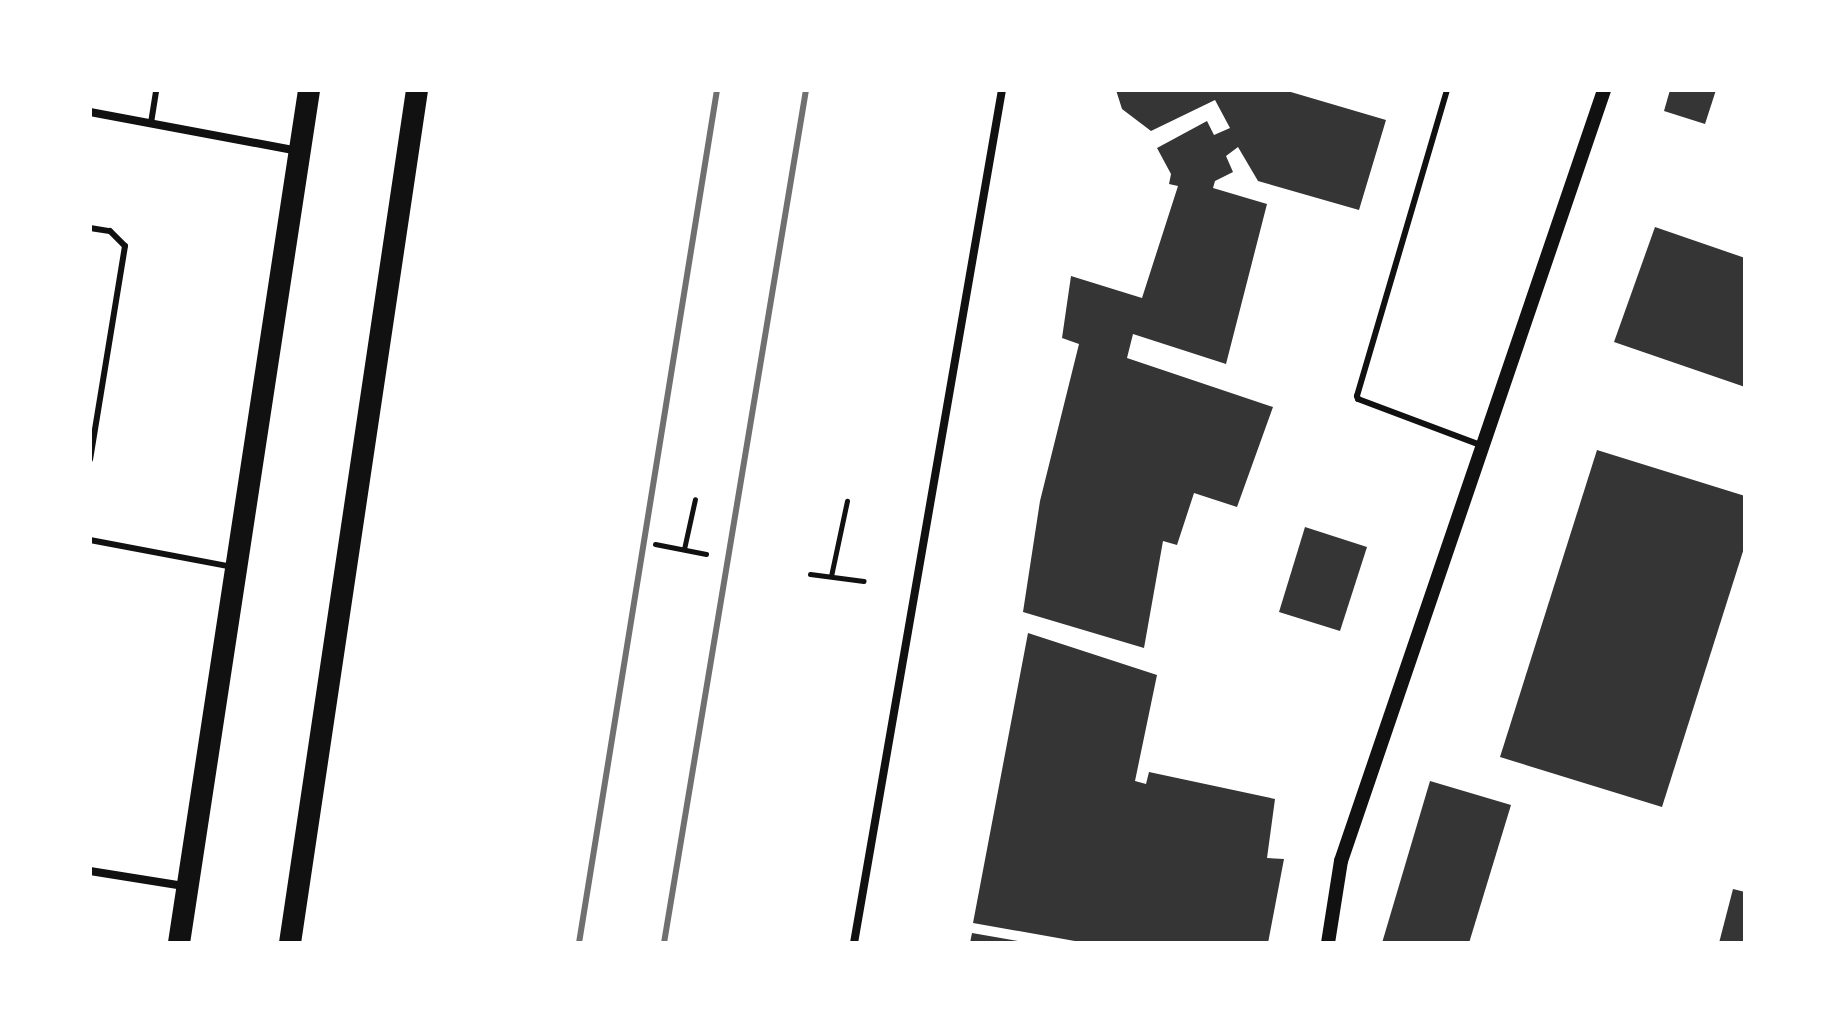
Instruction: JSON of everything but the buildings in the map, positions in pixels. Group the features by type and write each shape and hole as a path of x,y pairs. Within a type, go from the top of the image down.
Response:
{"highway":[{"path":"179,943 309,90"},
{"path":"290,943 417,90"}],"street":[{"path":"854,943 1002,90"},
{"path":"1328,943 1341,861 1604,90"},
{"path":"90,112 299,151"},
{"path":"90,871 188,887"}],"lane":[{"path":"151,123 156,90"},
{"path":"1447,90 1357,396 1358,399 1483,446"},
{"path":"90,228 110,231 125,246 90,459"},
{"path":"90,540 237,567"}],"path":[{"path":"684,549 695,499"},
{"path":"831,576 847,501"},
{"path":"655,544 706,554"},
{"path":"810,574 864,581"}],"railway":[{"path":"579,943 717,90"},
{"path":"664,943 806,90"}]}
